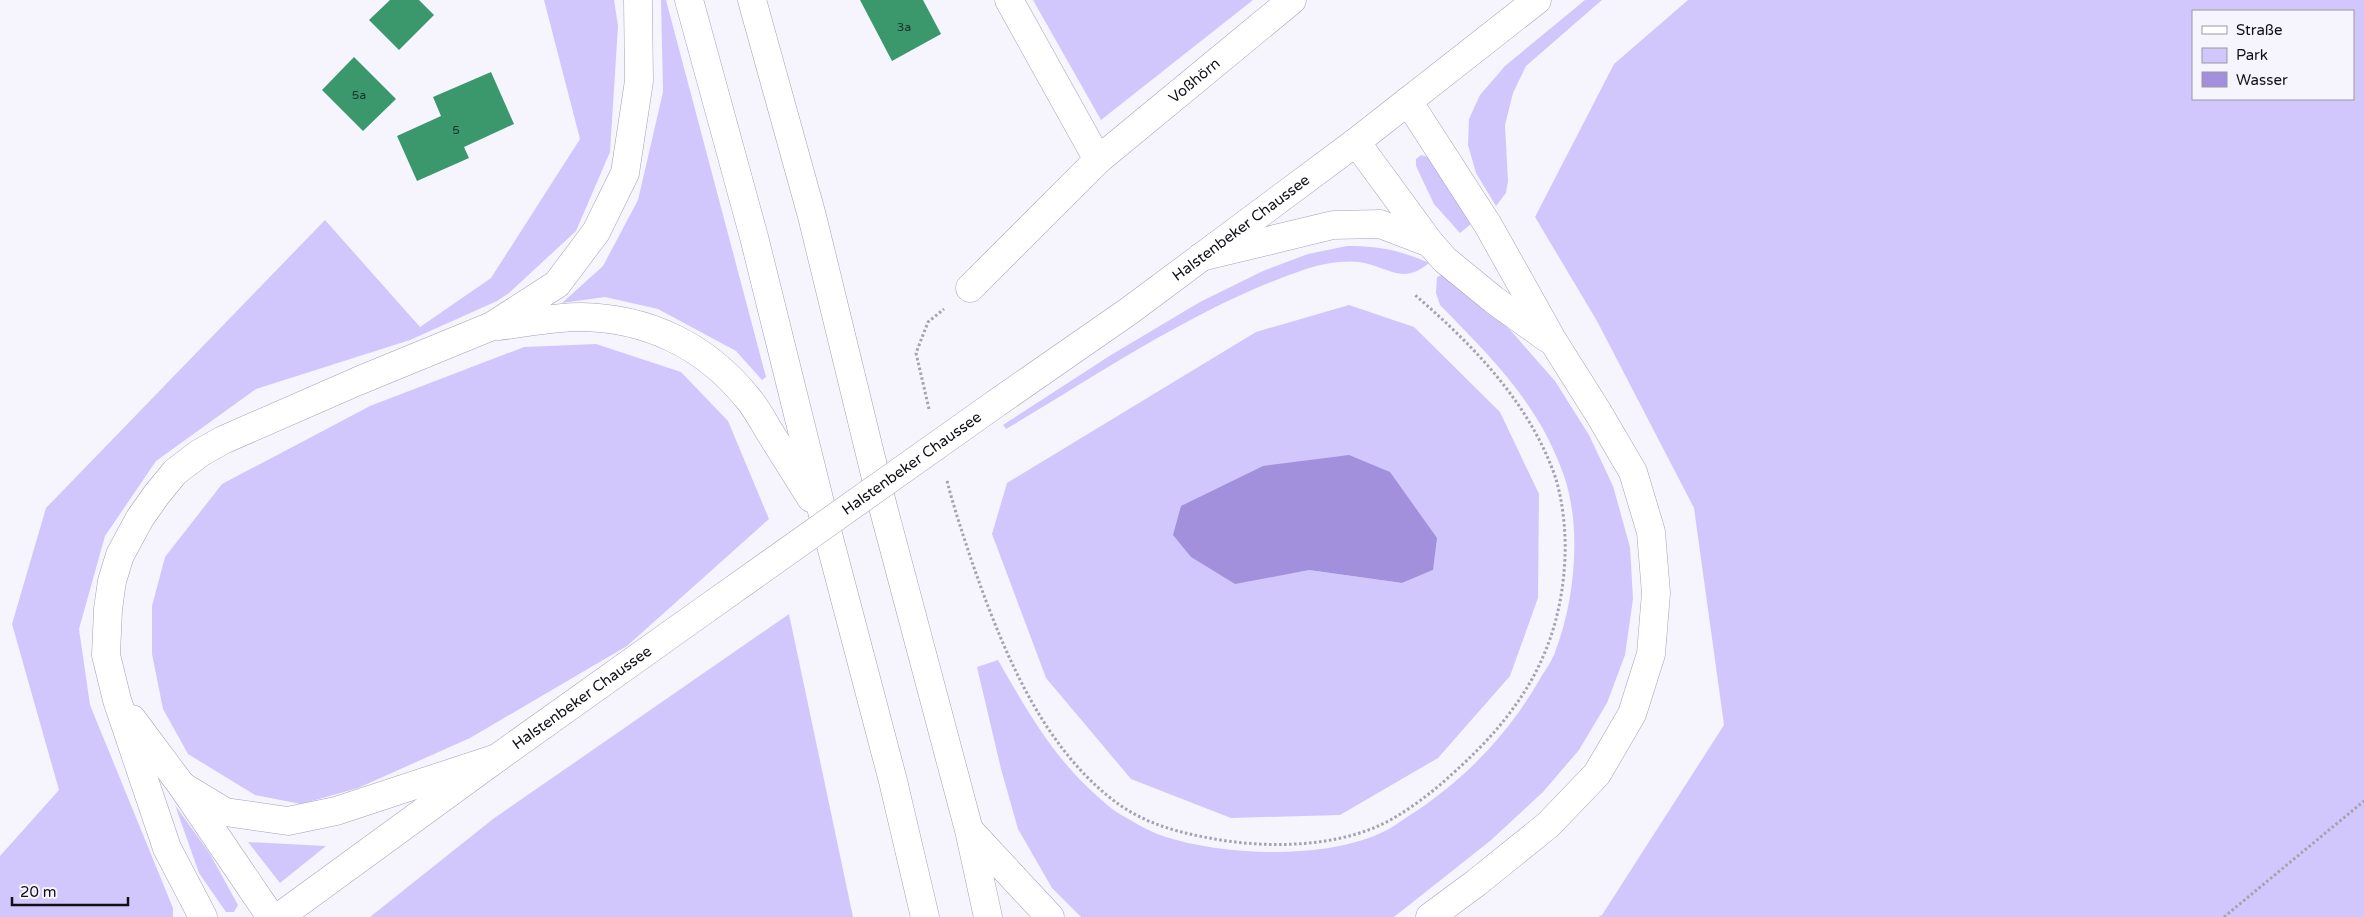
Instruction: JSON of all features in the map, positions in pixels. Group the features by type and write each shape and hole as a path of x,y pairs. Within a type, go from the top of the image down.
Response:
{"main road":[{"path":"203,917 167,848 118,700 106,654 108,608 112,581 120,555 140,518 175,472 200,453 223,440 358,380 492,326 557,284 596,232 625,173 639,81 638,0"},
{"path":"689,0 754,237 824,519 893,780 925,917"},
{"path":"752,0 812,216 883,507 969,830 988,917"},
{"path":"1009,0 1098,160"},
{"name":"Voßhörn","path":"970,288 1098,160 1292,0"},
{"name":"Halstenbeker Chaussee","path":"279,917 497,758 1129,311 1356,142 1537,0"},
{"path":"1408,101 1488,225 1553,341 1633,472 1651,532 1656,594 1651,654 1632,714 1597,774 1548,826 1430,917"},
{"path":"1356,142 1430,243 1445,260 1494,300 1553,341"},
{"path":"1201,256 1333,226 1380,224 1430,243"},
{"path":"492,326 579,317 616,319 671,335 694,348 722,370 747,397 824,519"},
{"path":"118,700 182,786 271,917"},
{"path":"182,786 225,812 288,821 336,811 497,758"},
{"path":"969,830 1050,917"}],"path":[{"path":"929,410 916,353 928,322 970,288"},
{"path":"945,474 952,501 991,616 1030,700 1078,770 1109,798 1145,822 1187,834 1230,842 1282,844 1331,840 1378,827 1432,792 1481,748 1519,701 1547,651 1563,592 1566,535 1556,481 1535,430 1494,370 1454,329 1415,295"},
{"path":"2224,917 2364,801"}],"green space":[{"path":"544,0 614,0 618,26 610,152 576,231 509,293 497,301 410,340 256,389 156,461 105,536 79,629 90,705 173,908 173,917 0,917 0,856 59,790 12,624 46,508 325,220 420,327 491,278 580,139"},
{"path":"661,0 666,0 766,377 762,380 736,351 658,309 605,297 562,303 603,266 638,200 663,92"},
{"path":"1033,0 1253,0 1101,120"},
{"path":"1585,0 1602,0 1526,66 1513,93 1505,125 1508,181 1506,193 1496,206 1476,173 1468,145 1469,119 1480,95 1505,66"},
{"path":"1688,0 2364,0 2364,917 1598,917 1602,915 1724,725 1694,508 1597,321 1535,217 1614,64"},
{"path":"1421,155 1428,157 1471,224 1460,233 1434,204 1416,166 1416,159"},
{"path":"1347,246 1389,250 1429,263 1419,270 1403,274 1359,262 1332,263 1306,269 1266,284 1190,320 1152,341 1006,429 1003,425 1111,355 1200,302 1263,271 1308,254"},
{"path":"1444,274 1466,287 1512,332 1555,381 1589,435 1613,486 1630,547 1633,599 1625,655 1607,703 1579,750 1543,792 1490,841 1394,917 1081,917 1052,888 1018,829 1001,769 977,667 998,660 1053,749 1081,780 1118,813 1157,834 1187,843 1244,851 1274,852 1304,851 1359,841 1392,827 1428,803 1466,772 1499,737 1528,698 1551,662 1562,632 1574,564 1573,518 1570,496 1554,450 1528,404 1495,363 1440,305 1436,293 1437,277"},
{"path":"1349,305 1414,327 1500,412 1539,494 1538,598 1510,676 1438,758 1340,815 1231,818 1131,779 1046,678 992,534 1007,483 1256,332","holes":["1309,570 1433,570 1402,583"]},
{"path":"596,344 681,372 728,421 769,519 627,646 470,738 358,788 301,804 255,795 188,754 163,709 152,654 152,606 165,557 222,484 370,406 524,347"},
{"path":"789,614 853,917 370,917 493,819"},
{"path":"175,805 210,854 238,905 234,912 226,912 199,873"},
{"path":"248,842 326,846 280,883"}],"water":[{"path":"1349,455 1390,472 1437,538 1433,570 1402,583 1309,570 1235,584 1191,557 1173,535 1181,506 1263,466"}],"building":[{"path":"390,0 419,0 434,15 399,50 369,20"},
{"path":"860,0 923,0 941,34 892,61"},
{"path":"354,57 396,99 363,131 322,90"},
{"path":"491,72 514,124 464,147 469,158 417,181 397,136 441,116 433,97"}]}
